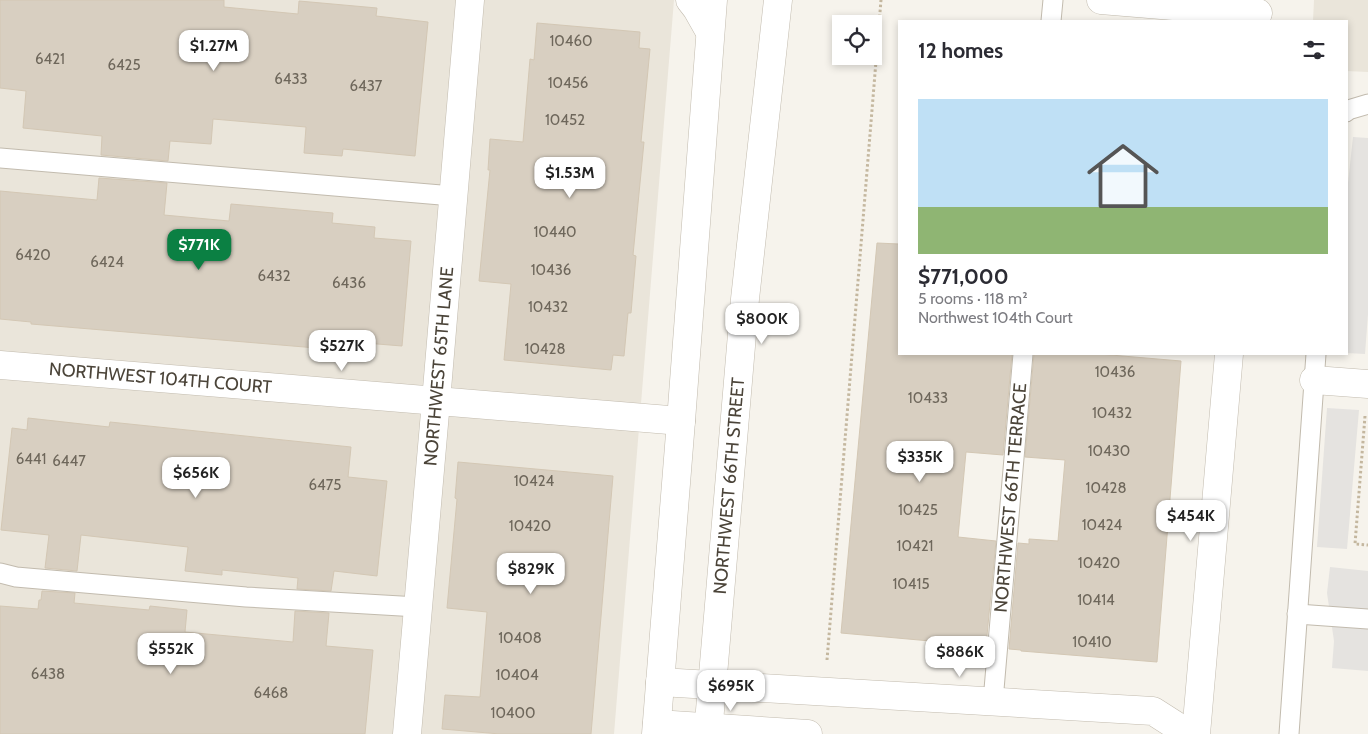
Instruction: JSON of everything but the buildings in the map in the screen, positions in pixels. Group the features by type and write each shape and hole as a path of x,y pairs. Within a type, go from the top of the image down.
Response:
{"street":[{"name":"NORTHWEST 65TH LANE","path":"407,734 470,0"},
{"path":"690,0 710,32"},
{"path":"713,0 656,729 808,734"},
{"name":"NORTHWEST 66TH STREET","path":"708,731 745,299 778,0"},
{"path":"1101,0 1258,11"},
{"path":"1196,734 1229,355"},
{"name":"NORTHWEST 104TH COURT","path":"0,365 681,421"},
{"path":"1315,367 1368,384"},
{"path":"660,682 1153,712 1189,734"}],"lane":[{"path":"1051,20 1053,0"},
{"path":"1348,110 1368,104"},
{"path":"0,158 452,196"},
{"name":"NORTHWEST 66TH TERRACE","path":"993,702 1023,355"},
{"path":"1289,734 1315,367"},
{"path":"0,573 16,577 246,597 418,607"},
{"path":"1297,614 1368,619"}],"path":[{"path":"824,692 881,0"},
{"path":"1365,411 1355,544 1368,545"}],"shaded area":[{"path":"0,0 674,0 614,734 0,734"},
{"path":"1314,0 1368,0 1368,72 1348,71 1348,20 1313,20"},
{"path":"1353,137 1368,138 1368,314 1365,354 1348,353 1348,183"},
{"path":"1327,408 1359,410 1347,549 1317,547"},
{"path":"1330,567 1368,571 1368,671 1332,668 1334,641 1327,593"}]}
